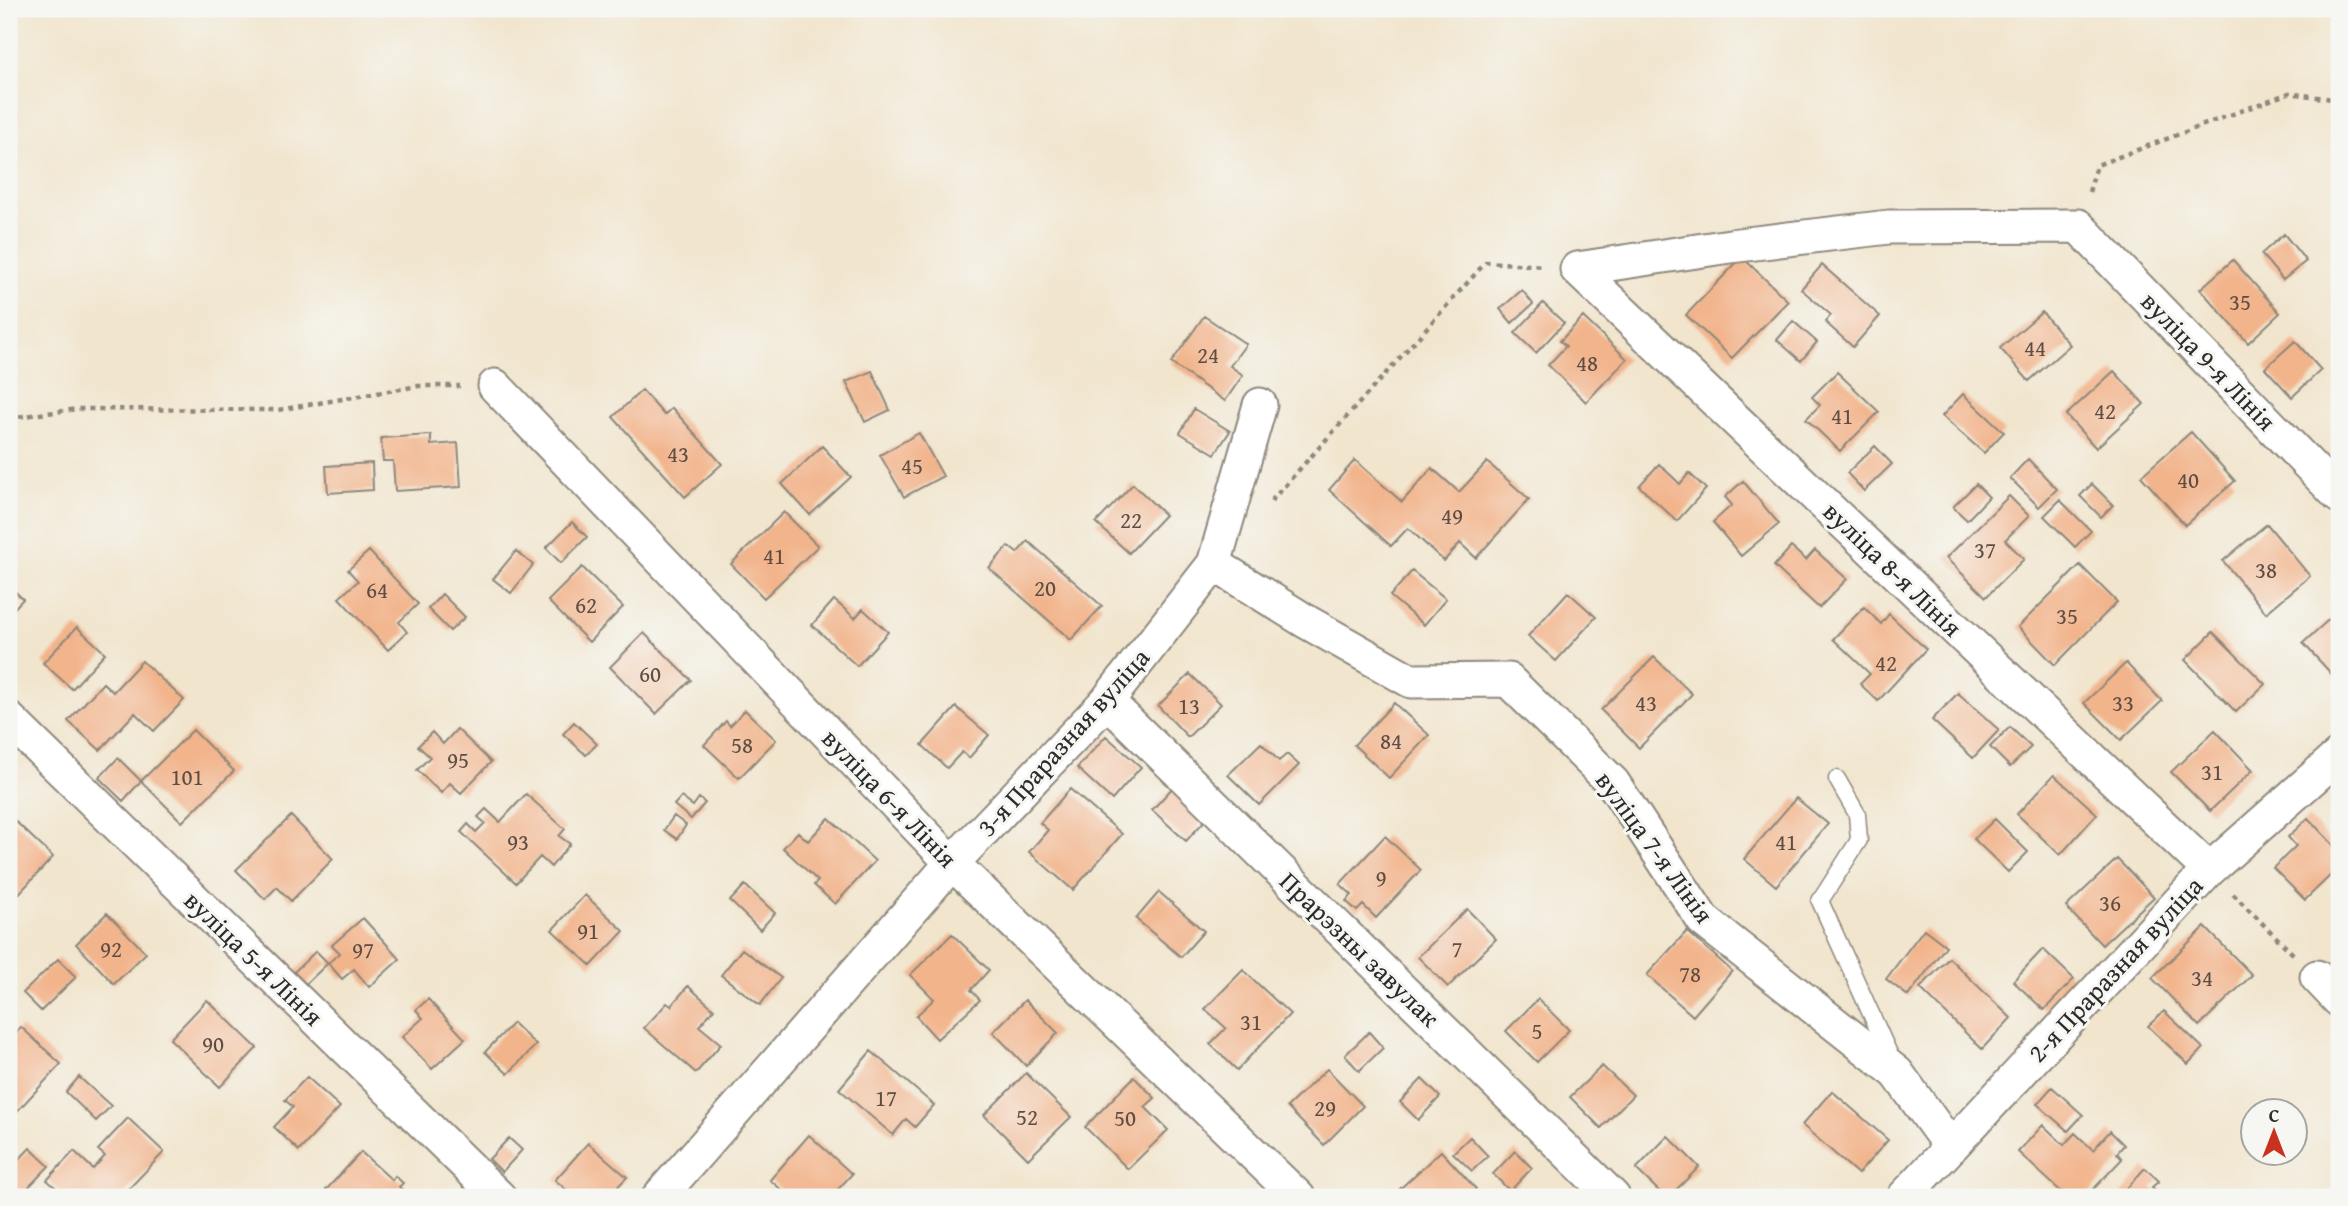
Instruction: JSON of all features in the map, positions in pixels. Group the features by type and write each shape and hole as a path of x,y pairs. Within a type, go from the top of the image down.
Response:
{"street":[{"path":"1577,269 1730,246 1889,227 2078,226"},
{"name":"вуліца 9-я Лінія","path":"2078,226 2339,496"},
{"name":"вуліца 8-я Лінія","path":"1577,269 2209,870"},
{"name":"вуліца 6-я Лінія","path":"495,386 952,863 1298,1197"},
{"name":"3-я Праразная вуліца","path":"659,1197 952,863 1107,701 1214,564 1260,405"},
{"name":"вуліца 7-я Лінія","path":"1214,564 1307,622 1412,681 1508,680 1613,783 1703,920 1897,1073 1950,1146"},
{"name":"Прарэзны завулак","path":"1107,701 1613,1197"},
{"name":"вуліца 5-я Лінія","path":"9,719 499,1197"},
{"name":"2-я Праразная вуліца","path":"1905,1197 2209,870 2339,754"}],"lane":[{"path":"1837,779 1857,814 1859,840 1820,901 1897,1073"}],"path":[{"path":"2078,226 2097,165 2289,93 2339,100"},
{"path":"1269,503 1486,262 1577,269"},
{"path":"9,418 78,409 278,410 418,386 495,386"},
{"path":"2209,870 2328,989"}],"building":[{"path":"2284,234 2306,261 2283,280 2261,254"},
{"path":"1742,257 1788,301 1732,358 1686,315"},
{"path":"2233,260 2280,313 2248,343 2200,289"},
{"path":"1822,265 1880,316 1853,347 1825,322 1831,315 1801,289"},
{"path":"1522,290 1533,304 1512,323 1500,309"},
{"path":"1543,303 1564,323 1536,353 1515,333"},
{"path":"2042,312 2070,345 2029,381 2000,348"},
{"path":"1204,316 1246,344 1230,366 1243,375 1225,401 1171,363"},
{"path":"1583,317 1627,359 1586,402 1548,365 1566,346 1560,341"},
{"path":"1793,321 1817,342 1801,361 1777,340"},
{"path":"2295,341 2321,370 2292,397 2265,368"},
{"path":"872,371 890,410 865,422 846,382"},
{"path":"2114,371 2144,404 2096,448 2066,415"},
{"path":"1837,372 1879,412 1840,451 1806,419 1820,405 1812,397"},
{"path":"642,390 664,415 672,408 722,464 685,497 613,417"},
{"path":"1963,394 2004,432 1984,453 1942,416"},
{"path":"1194,409 1230,431 1215,454 1180,433"},
{"path":"2191,432 2235,481 2185,525 2141,476"},
{"path":"919,433 943,476 904,497 880,455"},
{"path":"431,435 431,445 458,443 461,487 395,491 393,461 383,461 381,438"},
{"path":"822,446 851,477 810,515 782,484"},
{"path":"1875,446 1892,464 1864,491 1847,473"},
{"path":"2028,459 2057,489 2039,507 2010,478"},
{"path":"1355,460 1402,502 1432,468 1459,492 1487,462 1529,499 1476,558 1460,543 1444,561 1408,528 1391,546 1329,490"},
{"path":"372,463 373,490 328,493 326,466"},
{"path":"1659,464 1680,484 1689,473 1706,489 1677,521 1639,486"},
{"path":"1743,481 1779,524 1741,556 1713,522 1732,505 1725,497"},
{"path":"1133,484 1165,515 1129,553 1096,523"},
{"path":"1976,484 1989,497 1967,520 1953,507"},
{"path":"2092,484 2113,505 2101,517 2080,496"},
{"path":"2009,496 2029,516 2005,540 2024,559 1986,597 1946,558"},
{"path":"2060,500 2091,531 2075,547 2044,516"},
{"path":"784,512 818,546 764,598 731,564"},
{"path":"572,522 587,537 561,563 546,548"},
{"path":"2267,524 2310,576 2266,613 2223,561"},
{"path":"1028,541 1102,606 1071,640 989,568 1008,546 1017,553"},
{"path":"1791,547 1806,560 1815,550 1847,579 1819,608 1774,566"},
{"path":"369,551 418,604 399,622 407,632 388,650 339,598 358,581 348,570"},
{"path":"516,551 533,565 511,593 493,579"},
{"path":"2080,565 2117,602 2055,665 2018,627"},
{"path":"582,567 623,607 589,642 548,601"},
{"path":"1412,571 1446,599 1424,625 1390,596"},
{"path":"9,586 23,599 9,614"},
{"path":"1568,592 1596,617 1556,661 1528,636"},
{"path":"442,594 465,617 450,631 428,609"},
{"path":"834,600 855,618 863,609 888,632 857,666 812,625"},
{"path":"1864,607 1881,624 1889,614 1926,649 1878,701 1860,684 1870,674 1833,639"},
{"path":"2339,610 2339,682 2303,643"},
{"path":"77,627 105,653 72,689 43,663"},
{"path":"2213,632 2265,684 2236,712 2185,660"},
{"path":"644,633 691,680 656,714 610,667"},
{"path":"1654,657 1692,694 1639,748 1601,710"},
{"path":"142,661 184,700 154,731 135,713 100,750 68,721 103,683 113,692"},
{"path":"2126,663 2162,701 2121,740 2084,703"},
{"path":"1190,674 1221,704 1188,737 1158,706"},
{"path":"1958,693 1999,730 1973,758 1932,720"},
{"path":"1394,703 1429,735 1389,778 1354,745"},
{"path":"956,707 989,735 969,758 962,752 947,768 922,745"},
{"path":"745,710 776,740 739,778 704,745 726,721 730,726"},
{"path":"574,722 597,744 586,755 563,734"},
{"path":"2010,727 2031,747 2010,767 1990,747"},
{"path":"457,729 491,762 461,793 450,783 441,793 417,770 430,757 418,746 432,732 443,744"},
{"path":"193,730 234,771 182,822 141,781"},
{"path":"2215,730 2253,770 2210,811 2171,772"},
{"path":"1106,736 1141,767 1112,800 1077,768"},
{"path":"1261,743 1279,761 1287,754 1299,765 1259,805 1228,775"},
{"path":"118,758 141,781 123,801 99,778"},
{"path":"2054,775 2097,814 2060,855 2017,814"},
{"path":"1175,785 1209,816 1186,841 1152,810"},
{"path":"1070,789 1122,834 1073,890 1029,852 1048,830 1040,823"},
{"path":"526,794 565,829 559,836 570,844 551,867 540,857 516,883 461,832 468,824 476,832 485,823 478,817 486,809 500,822"},
{"path":"681,797 693,806 699,798 705,803 691,819 674,805"},
{"path":"1796,798 1828,824 1776,886 1744,859"},
{"path":"291,816 333,859 291,901 277,887 265,899 236,870"},
{"path":"674,816 686,825 677,839 664,830"},
{"path":"12,818 53,857 13,900 9,895 9,821"},
{"path":"829,818 875,861 835,904 814,885 818,881 783,848 798,832 808,841"},
{"path":"2308,818 2339,851 2339,867 2305,900 2273,868 2296,846 2288,837"},
{"path":"1995,819 2028,852 2008,872 1974,839"},
{"path":"1385,836 1421,870 1376,918 1363,905 1357,911 1346,901 1352,895 1340,884"},
{"path":"2117,859 2154,897 2102,945 2066,907"},
{"path":"745,885 775,913 760,930 730,901"},
{"path":"1159,892 1204,931 1181,957 1136,919"},
{"path":"585,895 624,931 591,966 552,930"},
{"path":"1467,909 1496,939 1448,987 1418,957"},
{"path":"107,913 146,953 114,984 76,944"},
{"path":"363,918 400,959 369,987 354,969 342,979 328,963 340,953 332,945"},
{"path":"2205,927 2252,975 2199,1026 2152,978"},
{"path":"1924,929 1946,946 1908,996 1886,979"},
{"path":"1687,931 1732,971 1693,1016 1647,975"},
{"path":"952,934 989,970 971,990 980,1000 937,1039 916,1016 934,999 910,975"},
{"path":"742,949 781,978 760,1005 721,975"},
{"path":"2043,949 2074,979 2044,1010 2013,981"},
{"path":"316,951 328,963 306,984 294,972"},
{"path":"1949,958 2011,1018 1982,1049 1920,988"},
{"path":"58,959 76,977 41,1011 23,993"},
{"path":"1243,970 1290,1014 1237,1070 1210,1044 1226,1028 1205,1009"},
{"path":"688,986 714,1009 699,1026 721,1044 696,1073 644,1028 667,1003 671,1006"},
{"path":"428,999 465,1039 432,1069 402,1037 423,1018 416,1010"},
{"path":"1538,999 1569,1030 1537,1062 1506,1031"},
{"path":"207,1000 257,1048 220,1087 170,1039"},
{"path":"1025,1000 1058,1033 1026,1066 993,1032"},
{"path":"2164,1011 2203,1048 2188,1064 2148,1026"},
{"path":"513,1023 536,1045 508,1074 485,1052"},
{"path":"21,1027 61,1064 9,1120 9,1041"},
{"path":"1369,1032 1383,1048 1359,1071 1345,1055"},
{"path":"871,1051 934,1105 915,1127 906,1119 893,1135 839,1089"},
{"path":"1602,1066 1633,1095 1601,1128 1570,1097"},
{"path":"1327,1069 1363,1106 1324,1145 1287,1107"},
{"path":"1026,1073 1071,1117 1028,1159 984,1115"},
{"path":"79,1077 111,1106 96,1121 66,1092"},
{"path":"307,1077 340,1107 299,1151 274,1127 293,1107 285,1100"},
{"path":"1134,1077 1155,1098 1145,1107 1168,1130 1128,1169 1085,1127"},
{"path":"1422,1079 1440,1097 1418,1120 1400,1102"},
{"path":"2052,1087 2083,1115 2068,1131 2037,1104"},
{"path":"1832,1091 1888,1140 1858,1174 1802,1125"},
{"path":"128,1118 164,1152 121,1197 66,1197 47,1180 74,1151 93,1169 105,1156 98,1150"},
{"path":"2043,1125 2064,1145 2075,1133 2093,1150 2110,1131 2124,1145 2117,1153 2122,1159 2086,1197 2067,1197 2018,1152"},
{"path":"809,1135 852,1174 831,1197 790,1197 770,1180"},
{"path":"1668,1136 1699,1167 1669,1197 1665,1197 1636,1169"},
{"path":"1470,1137 1488,1156 1472,1171 1453,1153"},
{"path":"509,1138 522,1150 502,1172 489,1159"},
{"path":"588,1143 627,1177 608,1197 575,1197 555,1180"},
{"path":"30,1148 49,1166 20,1196 9,1186 9,1170"},
{"path":"1441,1151 1476,1189 1467,1197 1391,1197"},
{"path":"1515,1151 1532,1168 1510,1191 1493,1174"},
{"path":"361,1152 392,1180 395,1176 403,1183 399,1187 411,1197 334,1197 326,1190"},
{"path":"2145,1168 2159,1181 2152,1187 2163,1197 2119,1197"}]}
